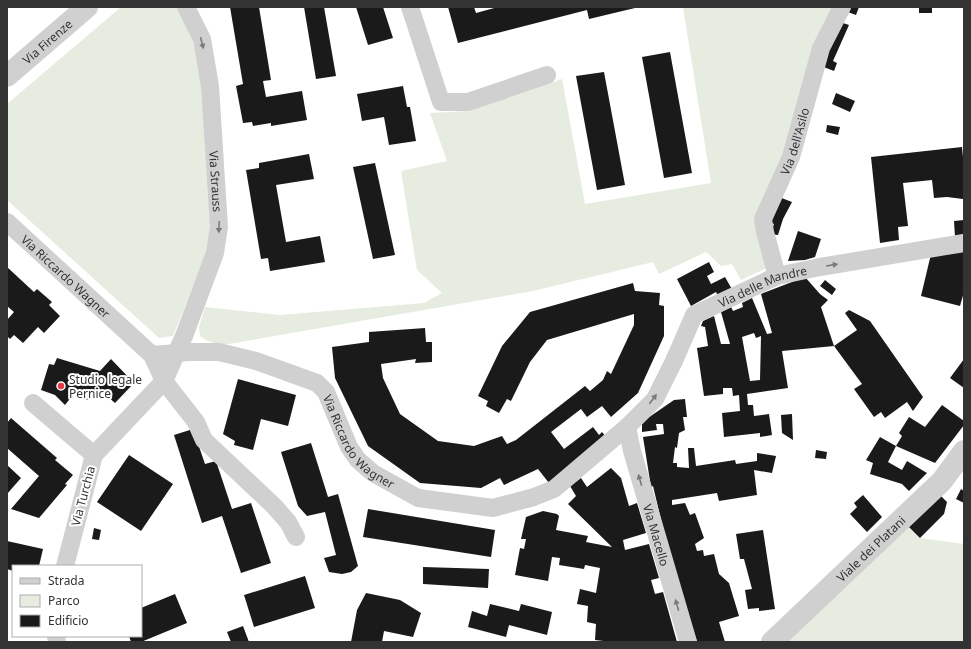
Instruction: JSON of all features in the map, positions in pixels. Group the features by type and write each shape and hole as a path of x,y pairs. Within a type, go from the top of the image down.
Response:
{"street":[{"name":"Via Firenze","path":"7,76 86,7"},
{"name":"Via Strauss","path":"164,380 177,353 215,253 219,227 210,86 202,39 186,7"},
{"path":"410,7 441,102 468,102 547,75"},
{"name":"Via dell'Asilo","path":"777,276 764,232 763,219 791,157 821,48 842,7"},
{"name":"Via Riccardo Wagner","path":"7,222 152,355 219,352 256,360 317,383 326,392 350,447 358,460 373,473 418,498 493,508 534,497 554,489 627,427"},
{"name":"Via delle Mandre","path":"627,427 655,399 674,361 694,315 777,276 820,266 964,243"},
{"path":"152,355 164,380 196,422 204,440 275,507 288,522 296,537"},
{"name":"Via Turchia","path":"65,565 94,455 164,380"},
{"path":"33,403 94,455"},
{"name":"Via Macello","path":"627,427 632,451 688,642"},
{"name":"Viale dei Platani","path":"772,642 942,481 964,450"}],"green space":[{"path":"121,7 179,7 194,44 201,67 213,223 210,244 173,336 159,338 7,200 7,104"},
{"path":"683,7 836,7 788,153 760,213 769,267 741,280 732,264 721,266 706,252 659,274 653,262 533,291 235,343 213,343 200,336 199,327 205,307 280,315 424,303 442,293 417,270 401,171 447,161 430,113 468,111 562,79 585,204 711,183"},
{"path":"908,526 920,538 964,544 964,642 787,642"}],"building":[{"path":"230,7 259,7 271,80 263,81 266,97 302,91 307,120 271,126 271,123 253,126 252,122 243,123 236,86 243,84"},
{"path":"304,7 324,7 336,76 316,79"},
{"path":"356,7 383,7 393,38 368,45"},
{"path":"448,7 474,7 476,13 498,7 635,8 589,19 587,10 458,43"},
{"path":"847,7 859,7 856,15 845,11"},
{"path":"919,7 932,7 932,13 919,13"},
{"path":"840,22 849,25 833,61 837,63 834,71 821,66"},
{"path":"670,52 692,173 664,178 642,57"},
{"path":"604,72 625,185 597,190 576,76"},
{"path":"403,86 407,107 410,107 416,141 389,145 384,117 362,121 357,94"},
{"path":"836,93 855,101 850,112 832,104"},
{"path":"827,125 840,127 838,135 826,132"},
{"path":"962,147 964,167 964,202 963,199 947,197 934,198 932,180 903,183 908,226 898,227 899,240 880,243 871,157"},
{"path":"309,154 314,179 276,185 286,242 320,236 325,262 270,271 268,258 261,259 246,170 259,168 259,163"},
{"path":"375,163 395,255 373,259 353,167"},
{"path":"779,197 792,202 783,219 778,235 770,234 774,224 769,222"},
{"path":"964,220 964,236 955,237 954,221"},
{"path":"798,231 821,239 815,257 805,260 788,261"},
{"path":"964,249 964,292 960,306 921,296 931,254"},
{"path":"709,262 714,272 707,276 711,284 725,277 733,291 719,298 716,292 691,306 677,279"},
{"path":"7,267 34,292 37,289 52,302 49,305 60,316 44,333 38,327 23,343 14,335 10,339 7,336 7,320 14,312 7,306"},
{"path":"805,277 820,294 828,300 821,307 834,346 782,351 788,388 747,394 748,405 753,405 754,416 769,414 772,435 760,437 760,433 724,437 722,413 740,411 739,395 733,396 732,388 723,388 723,394 704,396 697,348 708,346 705,327 701,326 703,321 714,316 721,344 730,344 721,312 731,307 733,311 743,307 742,303 752,298 767,334 772,333 761,294","holes":["754,333 756,338 761,336 760,380 750,381 742,337"]},
{"path":"825,280 836,289 832,295 820,286"},
{"path":"633,283 635,291 660,293 659,305 664,306 664,336 638,393 611,417 602,406 587,417 581,409 551,432 564,449 593,427 599,435 602,432 607,438 549,483 538,469 504,485 500,478 481,488 420,483 368,446 335,378 332,347 369,342 369,332 425,328 426,342 432,342 432,362 415,363 416,359 381,364 383,378 400,414 438,441 474,446 502,436 507,444 516,440 585,386 590,391 603,380 607,371 611,374 634,325 634,314 547,340 530,362 511,401 507,399 499,413 486,406 488,401 478,396 502,346 530,312"},
{"path":"849,310 870,321 923,397 913,411 907,402 885,418 881,412 874,417 854,389 862,384 834,346 857,330 845,313"},
{"path":"57,358 100,371 111,359 134,383 115,403 99,389 87,400 76,391 65,405 55,395 41,390 49,364 54,365"},
{"path":"964,359 964,388 950,378"},
{"path":"238,379 296,395 288,426 261,419 253,450 234,445 235,441 223,434"},
{"path":"685,399 687,417 683,417 685,430 679,433 673,463 677,463 677,467 689,468 688,448 694,448 696,466 735,460 736,464 757,461 757,453 776,456 772,473 754,470 757,495 719,501 717,493 672,500 672,505 685,503 690,515 695,513 704,538 695,544 697,551 703,550 704,556 714,554 719,574 729,583 739,616 719,622 725,642 697,642 680,587 674,574 653,486 651,487 643,437 664,434 663,424 656,424 657,430 642,432 642,422 674,400"},
{"path":"942,405 964,421 964,425 935,463 896,446 902,436 899,433 909,417 925,427"},
{"path":"792,414 793,440 782,433 781,415"},
{"path":"11,418 57,458 55,460 73,475 65,484 67,485 39,518 11,509 39,476 7,448 7,423"},
{"path":"193,429 205,464 216,461 232,509 251,503 271,563 241,573 222,516 202,523 174,435"},
{"path":"880,437 896,446 888,462 902,470 907,461 927,473 909,491 902,484 870,474 873,463 866,460"},
{"path":"311,443 328,497 338,494 358,566 351,572 342,574 329,572 324,558 336,555 325,512 307,516 298,506 281,452"},
{"path":"816,450 827,452 826,459 815,458"},
{"path":"129,455 173,484 141,531 97,502"},
{"path":"7,465 21,478 7,494"},
{"path":"611,468 621,478 629,506 637,503 646,533 623,540 625,550 649,544 659,578 651,580 655,594 663,592 677,642 612,642 595,640 596,624 587,622 588,606 577,604 580,589 596,593 600,568 585,565 584,569 559,565 560,558 552,557 548,581 515,575 520,548 524,549 526,539 521,539 526,517 543,511 557,514 559,516 556,530 588,536 586,542 612,547 568,504 576,496 570,486 581,478 587,487"},
{"path":"961,489 964,491 964,503 956,499"},
{"path":"863,495 882,517 867,532 850,514 857,507 854,503"},
{"path":"941,496 947,502 944,514 920,538 908,526"},
{"path":"368,509 495,530 491,557 363,537"},
{"path":"94,528 101,530 99,540 92,539"},
{"path":"763,530 775,609 759,611 759,608 748,609 745,590 752,589 744,559 740,559 736,534"},
{"path":"7,541 43,549 39,565 12,565 12,571 7,569"},
{"path":"423,567 489,569 488,588 423,584"},
{"path":"305,576 315,608 254,627 244,595"},
{"path":"366,593 400,600 421,613 413,637 384,631 382,642 351,642 357,610"},
{"path":"175,594 187,623 141,642 131,642 129,637 142,637 142,608"},
{"path":"490,604 519,611 521,604 552,612 547,635 509,625 506,637 468,627 472,611 487,616"},
{"path":"243,626 249,642 231,642 227,632"}],"place":[{"name":"Studio legale Pernice","path":"61,386"}]}
